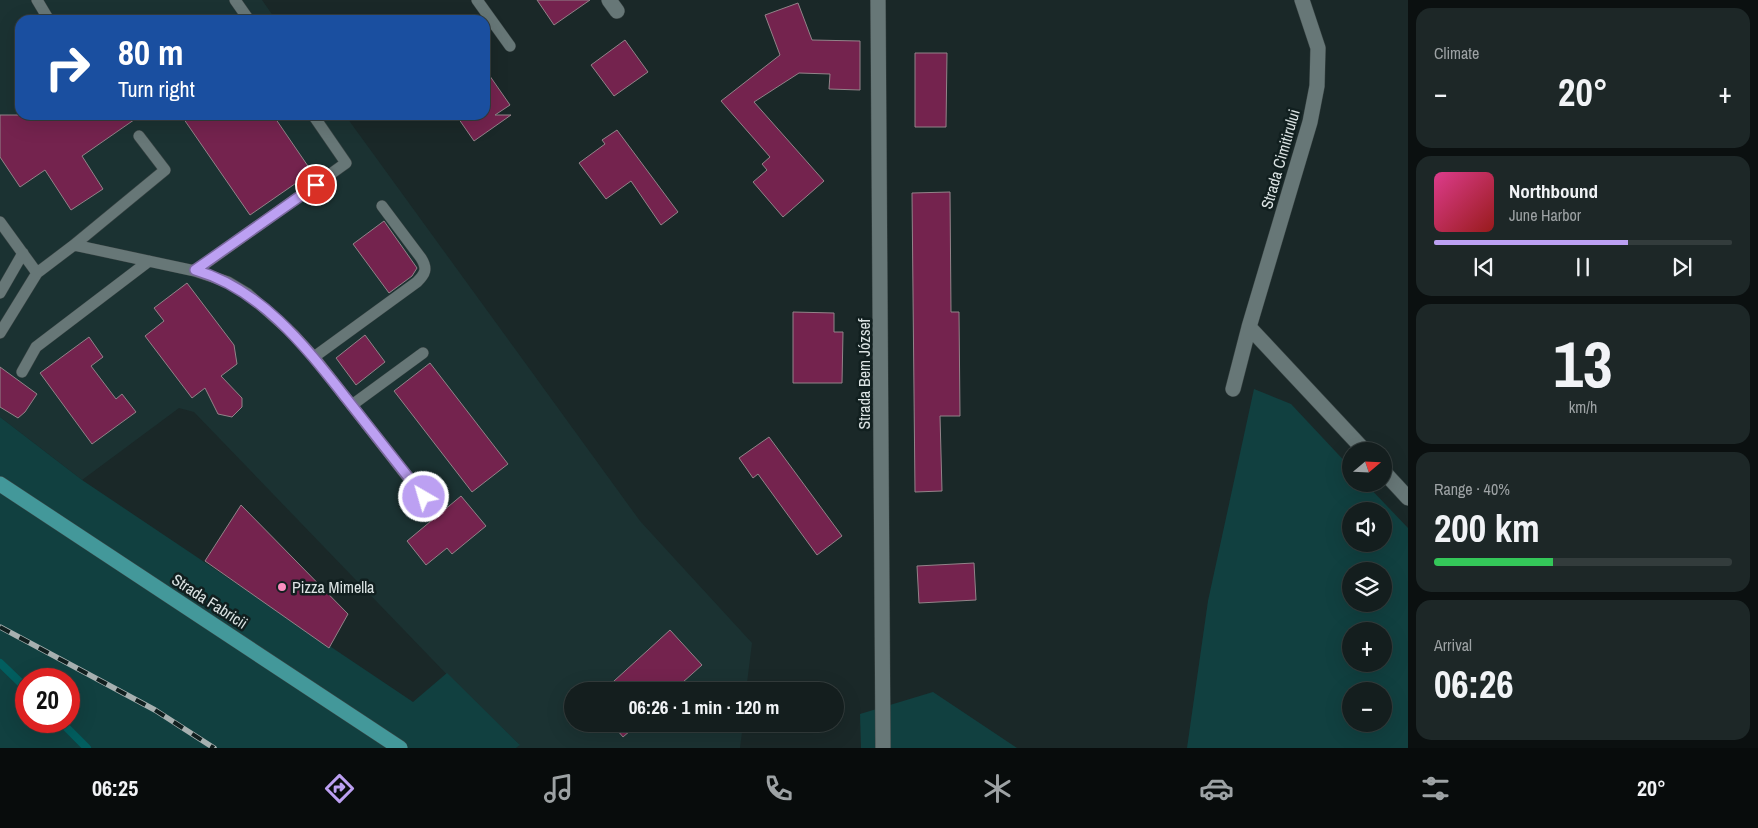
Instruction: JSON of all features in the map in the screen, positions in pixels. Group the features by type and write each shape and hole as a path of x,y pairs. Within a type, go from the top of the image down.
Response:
{"highway":[{"name":"Strada Fabricii","path":"0,484 400,748"}],"main road":[{"name":"Strada Bem József","path":"878,0 883,748"},
{"name":"Strada Cimitirului","path":"1233,389 1249,327 1310,122 1317,86 1318,48 1302,0"},
{"path":"1249,327 1357,442"},
{"path":"1392,481 1408,498"}],"lane":[{"path":"38,0 46,15"},
{"path":"235,0 246,15"},
{"path":"477,0 488,15"},
{"path":"490,18 510,46"},
{"path":"195,270 346,163 316,120"},
{"path":"0,333 37,273 165,170 139,136"},
{"path":"314,357 418,282 426,270 422,258 382,206"},
{"path":"0,222 37,273"},
{"path":"74,245 195,270 228,282 248,294 293,334 314,357 424,497"},
{"path":"0,293 23,253"},
{"path":"22,372 36,347 149,261"},
{"path":"352,405 423,353"}],"shaded area":[{"path":"0,0 262,0 272,15 15,15 15,120 349,120 640,521 752,643 747,682 564,682 564,732 742,732 740,748 516,748 519,744 458,686 194,412 179,408 82,480 0,417"},
{"path":"1254,389 1291,404 1342,458 1342,492 1374,492 1383,502 1342,502 1342,552 1392,552 1392,511 1408,528 1408,748 1187,748 1208,601"},
{"path":"0,417 82,480 413,702 447,673 520,745 516,748 0,748"},
{"path":"933,692 1017,748 861,748 860,714"}],"building":[{"path":"537,0 590,0 554,25"},
{"path":"798,3 812,40 860,41 860,90 829,89 830,74 799,73 754,102 824,181 783,217 753,182 767,170 762,164 770,157 721,101 780,55 765,15"},
{"path":"625,40 648,72 614,96 591,65"},
{"path":"915,53 947,53 946,127 915,127"},
{"path":"490,76 510,105 495,115 511,115 474,141 459,120 490,120"},
{"path":"0,115 15,115 15,120 134,120 82,156 103,189 71,210 45,170 20,187 0,157"},
{"path":"184,120 276,120 312,172 250,215"},
{"path":"617,130 678,212 661,225 631,181 606,199 579,163 605,144 602,140"},
{"path":"950,192 951,312 959,312 960,416 940,416 942,491 915,492 912,193"},
{"path":"384,221 417,268 412,276 389,293 353,244"},
{"path":"187,283 234,345 237,364 221,376 242,398 242,407 232,417 218,414 205,388 192,398 145,336 164,321 154,308"},
{"path":"793,312 834,313 834,332 843,332 842,383 793,383"},
{"path":"365,335 385,362 356,385 336,358"},
{"path":"89,337 103,357 91,366 116,399 122,394 136,412 92,444 40,373"},
{"path":"430,363 508,464 472,492 394,391"},
{"path":"0,367 37,394 25,412 18,418 0,407"},
{"path":"769,437 842,536 817,555 758,474 753,478 739,458"},
{"path":"461,496 486,526 452,554 447,548 426,565 407,541"},
{"name":"Pizza Mimella","path":"241,505 348,614 329,648 205,561"},
{"path":"974,563 976,600 919,603 917,566"},
{"path":"670,630 702,665 683,682 613,682"},
{"path":"619,732 629,732 623,737"}],"waterway":[{"path":"0,663 15,677"},
{"path":"72,733 87,748"}],"railway":[{"path":"0,627 155,710 214,748"}],"place":[{"name":"Pizza Mimella","path":"282,587"}],"route":[{"path":"316,185 195,270 228,282 248,294 293,334 314,357 424,497"}]}
